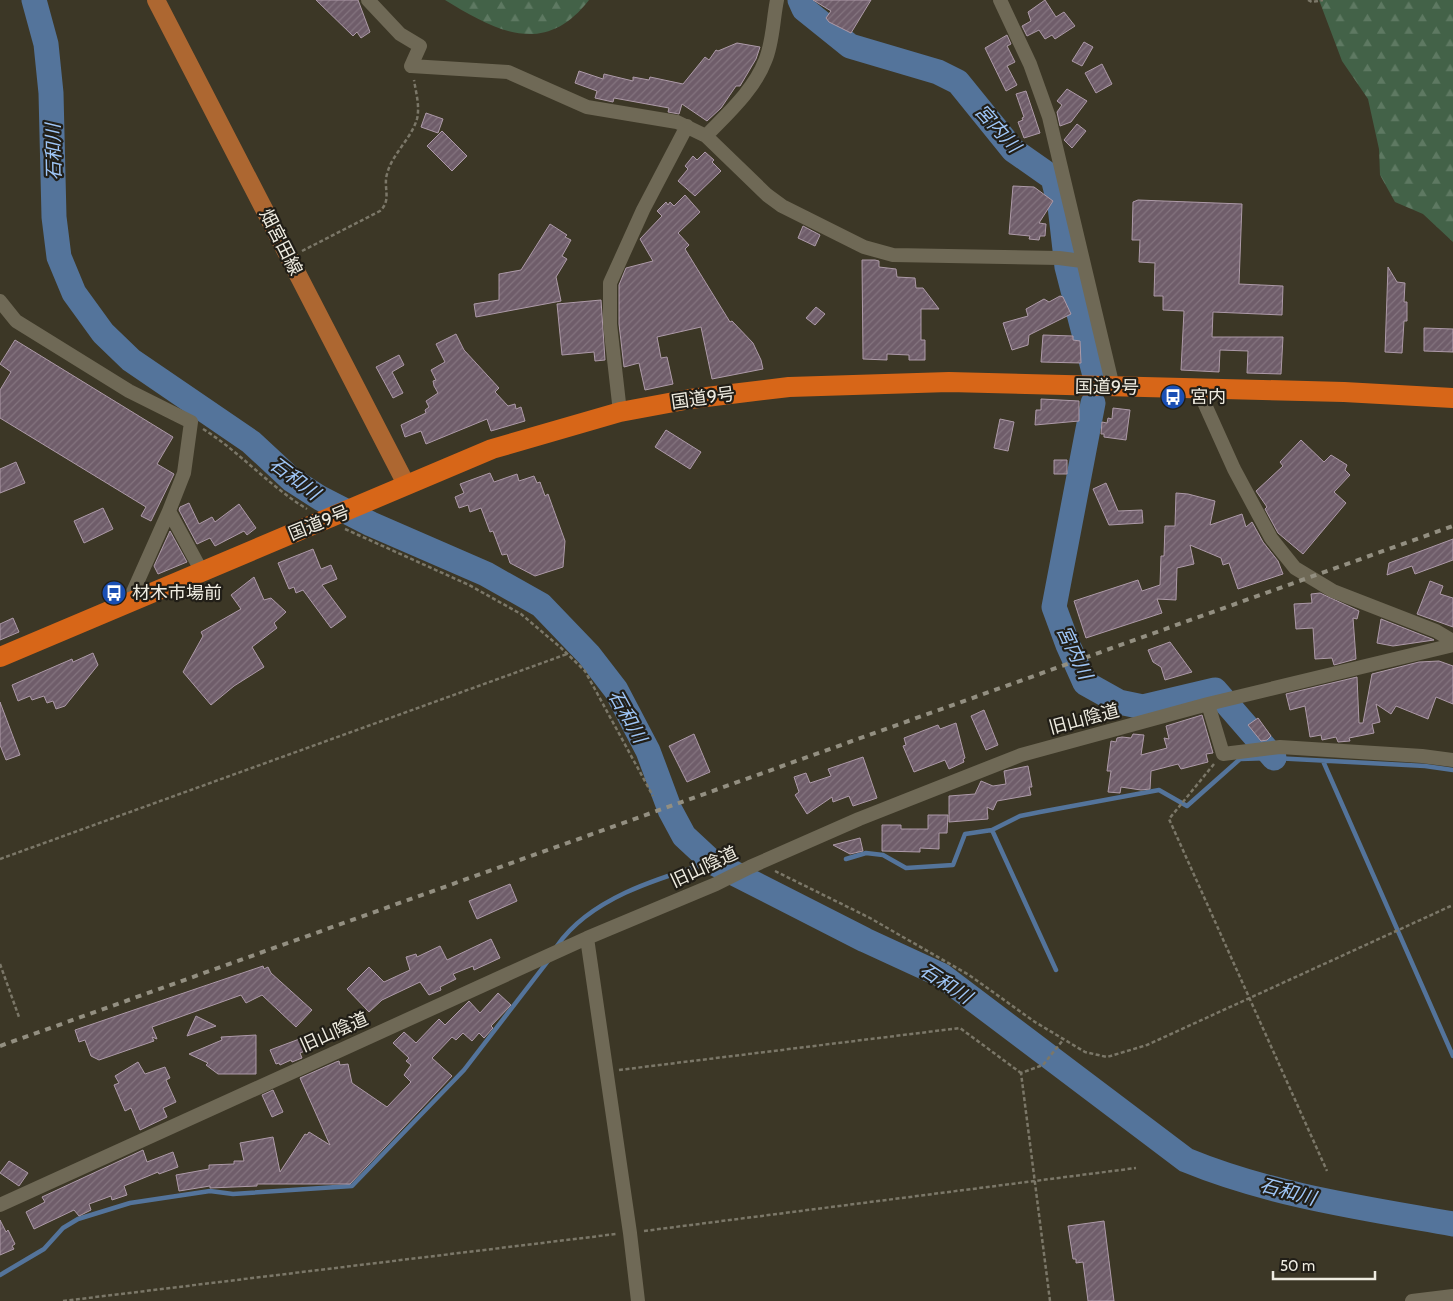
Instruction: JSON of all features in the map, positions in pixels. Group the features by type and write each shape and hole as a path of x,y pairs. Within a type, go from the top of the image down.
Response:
{"highway":[{"name":"国道9号","path":"0,657 492,449 620,412 690,399 789,386 950,382 1344,392 1453,398"}],"main road":[{"name":"畑宮田線","path":"156,0 406,484"}],"street":[{"path":"368,0 400,34 420,46 412,66 508,72 587,107 678,122 706,136 774,201 874,250 893,255 1059,258 1082,261"},
{"path":"706,136 732,109 761,69 766,58 776,0"},
{"path":"1000,0 1030,64 1049,117 1113,387"},
{"path":"620,412 610,324 610,283 643,210 686,126"},
{"path":"0,301 16,321 129,391 191,422 184,473 170,511 128,603"},
{"path":"1198,389 1234,469 1267,529 1295,568 1333,591 1436,630 1453,643"},
{"path":"170,511 202,572"},
{"name":"旧山陰道","path":"0,1205 587,938 716,884 754,865 859,819 1021,755 1208,704 1453,643"},
{"path":"1208,704 1223,754 1280,747 1422,756 1453,760"},
{"path":"587,938 605,1072 630,1233 638,1301"},
{"path":"1412,1301 1453,1296"}],"path":[{"path":"1308,0 1312,2 1323,0"},
{"path":"289,257 371,216 385,206 387,201 386,176 417,120 418,106 412,66"},
{"path":"191,422 224,442 252,469 297,503 327,519 469,585 521,614 585,671 652,796"},
{"path":"0,860 567,654"},
{"path":"1223,754 1170,819 1327,1171"},
{"path":"754,865 870,918 969,975 1063,1040 1084,1052 1107,1057 1148,1045 1453,905"},
{"path":"0,964 19,1017"},
{"path":"605,1072 960,1028 1021,1073 1050,1301"},
{"path":"1021,1073 1042,1065 1063,1040"},
{"path":"63,1301 630,1233 1136,1168"}],"green space":[{"path":"445,0 589,0 572,18 555,29 537,34 501,29"},
{"path":"1319,0 1453,0 1453,242 1423,214 1395,202 1380,175 1379,149 1368,99 1342,61"}],"building":[{"path":"316,0 358,0 370,32 361,38 357,32 353,36"},
{"path":"813,0 871,0 851,33 829,22 826,18 831,11"},
{"path":"1045,0 1056,17 1064,12 1075,26 1055,39 1052,35 1045,39 1039,30 1027,36 1022,26 1031,21 1028,12"},
{"path":"1007,35 1011,44 1007,46 1015,62 1007,66 1017,85 1006,91 985,48"},
{"path":"1084,42 1093,47 1082,66 1072,61"},
{"path":"737,43 760,47 756,59 740,86 736,86 721,108 707,121 682,104 679,114 668,112 669,108 614,98 613,102 595,98 597,91 575,83 579,71 603,79 604,74 633,81 633,77 649,80 650,77 683,84 705,57 709,60 716,50 718,51"},
{"path":"1102,64 1112,84 1096,93 1085,73"},
{"path":"1067,89 1087,101 1071,122 1060,126 1057,112 1062,105 1057,101"},
{"path":"1026,91 1040,133 1024,138 1018,122 1023,120 1022,118 1024,117 1016,94"},
{"path":"426,113 443,119 438,133 421,127"},
{"path":"1077,124 1086,131 1072,148 1064,140"},
{"path":"442,131 467,156 452,171 427,146"},
{"path":"705,152 714,160 712,162 721,171 695,196 678,181 688,169 685,166 693,156 697,160"},
{"path":"1013,186 1034,187 1053,201 1039,223 1046,224 1045,236 1040,236 1039,240 1029,239 1030,236 1009,234"},
{"path":"685,195 700,212 678,233 689,245 685,249 730,322 732,321 753,343 763,369 712,379 701,327 657,337 661,358 667,357 673,384 645,390 639,363 624,367 619,324 619,285 626,268 653,261 640,239 662,216 657,211 666,202 668,205 670,202 674,206"},
{"path":"1138,200 1242,204 1239,284 1283,286 1282,315 1213,312 1212,337 1283,337 1281,374 1247,373 1248,351 1220,350 1219,372 1181,370 1184,311 1163,310 1163,296 1154,296 1155,263 1139,262 1140,240 1132,240 1133,202"},
{"path":"550,224 567,235 565,237 571,240 562,256 567,259 556,277 561,301 476,317 474,304 499,300 499,274 521,270"},
{"path":"803,226 820,235 815,246 798,238"},
{"path":"862,260 879,261 879,267 896,269 897,277 915,278 916,288 923,288 939,309 921,309 921,340 925,340 925,360 909,360 909,355 887,354 887,360 863,359"},
{"path":"1388,267 1397,282 1405,283 1404,302 1407,302 1407,321 1404,321 1402,353 1385,352"},
{"path":"1060,296 1063,297 1071,314 1029,335 1028,345 1012,350 1003,323 1028,316 1026,309 1044,299 1049,302"},
{"path":"601,300 605,360 595,361 594,352 562,355 557,304"},
{"path":"816,307 825,314 815,325 806,318"},
{"path":"1424,328 1453,329 1453,352 1424,351"},
{"path":"456,334 464,350 499,388 495,392 508,406 515,404 516,409 521,407 525,421 491,431 487,419 426,444 421,431 405,437 401,425 426,413 425,410 429,407 426,401 438,393 433,381 436,380 431,370 445,362 436,344"},
{"path":"1043,335 1073,336 1073,340 1080,341 1081,363 1041,362"},
{"path":"15,340 173,437 157,464 174,474 151,521 141,516 146,507 0,418 0,390 11,372 0,364"},
{"path":"399,355 404,365 392,372 403,393 393,398 376,367"},
{"path":"1041,399 1079,401 1079,421 1035,425 1036,410 1041,410"},
{"path":"1113,408 1130,410 1126,440 1104,437 1104,434 1101,434 1102,422 1107,423 1108,418 1112,419"},
{"path":"1000,419 1014,422 1008,451 994,448"},
{"path":"666,430 701,452 690,469 655,447"},
{"path":"1301,440 1324,462 1331,455 1347,465 1345,470 1350,475 1334,492 1346,503 1303,554 1278,533 1265,509 1267,507 1256,491 1283,466 1280,462"},
{"path":"1054,460 1067,460 1067,474 1054,474"},
{"path":"16,462 25,483 0,493 0,469"},
{"path":"490,473 494,482 517,474 519,481 534,476 537,483 540,482 545,496 548,494 565,541 563,567 535,576 510,563 507,554 502,555 493,531 490,532 481,508 470,512 468,505 459,508 455,497 464,493 460,484"},
{"path":"1106,483 1118,511 1142,510 1143,523 1109,525 1093,489"},
{"path":"1176,493 1215,501 1210,525 1242,514 1246,527 1252,522 1263,542 1278,561 1283,574 1238,589 1229,563 1223,565 1221,558 1190,545 1194,564 1177,568 1176,600 1157,599 1162,613 1086,638 1074,601 1138,580 1142,591 1160,585 1161,556 1164,556 1165,526 1175,526"},
{"path":"189,503 199,524 212,517 215,522 239,504 256,528 247,535 244,531 215,546 210,538 197,544 179,510 180,507"},
{"path":"103,508 113,529 84,543 74,521"},
{"path":"170,531 187,562 158,574 154,566"},
{"path":"1453,539 1453,560 1415,574 1412,566 1387,575 1389,563"},
{"path":"313,549 321,569 331,565 337,579 322,585 346,617 331,628 303,590 296,593 294,587 289,589 278,563"},
{"path":"254,577 264,600 271,598 286,612 274,623 277,628 252,647 264,667 234,686 211,705 183,672 203,636 201,632 241,609 231,595"},
{"path":"1430,581 1443,586 1440,594 1453,598 1453,627 1417,614"},
{"path":"1320,593 1359,611 1357,619 1353,618 1356,659 1334,665 1332,658 1315,659 1313,628 1296,629 1294,604 1312,603 1311,594"},
{"path":"13,618 19,632 0,640 0,624"},
{"path":"1381,619 1434,640 1393,646 1377,643"},
{"path":"1170,642 1192,672 1165,680 1161,667 1153,662 1148,650"},
{"path":"93,653 98,665 65,706 56,709 53,701 47,703 44,696 32,700 30,696 18,701 12,685 72,659 73,662"},
{"path":"1439,661 1453,666 1453,704 1436,697 1428,719 1396,706 1391,714 1376,704 1380,722 1372,724 1374,733 1349,738 1350,741 1338,742 1336,737 1322,740 1321,735 1310,737 1305,706 1290,710 1286,694 1357,677 1359,723 1363,723 1372,674 1419,662"},
{"path":"0,702 20,755 6,760 0,745"},
{"path":"984,710 998,745 986,750 971,716"},
{"path":"1202,715 1213,753 1206,754 1208,762 1181,769 1178,764 1151,771 1150,789 1141,790 1121,787 1120,793 1108,792 1111,771 1107,771 1111,741 1116,742 1117,738 1122,737 1131,738 1133,734 1144,735 1141,755 1167,748 1164,738 1169,739 1166,726"},
{"path":"1258,718 1271,736 1267,740 1261,741 1248,725"},
{"path":"956,723 965,758 963,759 964,762 949,769 945,760 914,772 903,746 906,745 904,738 938,725 940,729"},
{"path":"694,734 710,772 687,782 669,746"},
{"path":"863,757 877,798 853,806 849,796 833,802 832,797 807,814 795,795 799,792 794,777 806,773 810,783 831,776 828,769"},
{"path":"1028,766 1032,787 1029,787 1031,795 997,801 993,810 987,807 988,819 949,822 949,796 975,794 981,781 993,786 1006,784 1004,771"},
{"path":"928,815 948,815 947,833 939,833 939,849 920,848 920,852 882,851 882,825 901,825 901,829 928,829"},
{"path":"860,838 863,851 850,854 833,845"},
{"path":"510,884 517,901 477,919 469,901"},
{"path":"491,939 500,958 474,970 473,966 453,974 456,979 440,987 441,990 429,995 420,982 382,1000 369,1012 347,989 369,967 384,982 410,970 406,957 416,954 417,957 440,946 447,960"},
{"path":"263,966 264,969 268,967 271,973 312,1010 296,1027 262,995 246,1003 241,995 152,1027 157,1039 152,1037 154,1041 99,1060 91,1056 85,1040 79,1042 75,1030"},
{"path":"498,993 511,1005 491,1026 493,1028 484,1038 479,1033 472,1041 463,1033 456,1040 452,1037 432,1058 452,1076 350,1184 257,1184 257,1186 210,1188 210,1186 179,1191 176,1175 209,1169 209,1165 234,1164 234,1161 244,1161 240,1143 273,1137 280,1172 305,1134 307,1135 309,1132 330,1145 300,1078 339,1061 340,1065 348,1064 352,1083 387,1107 411,1082 404,1075 411,1065 406,1061 409,1058 393,1043 404,1032 416,1043 439,1019 445,1025 469,1001 480,1013"},
{"path":"196,1016 216,1026 187,1036"},
{"path":"256,1035 256,1074 218,1074 206,1065 208,1063 189,1054 222,1040 221,1037"},
{"path":"310,1035 315,1047 300,1053 302,1058 280,1065 279,1063 276,1064 270,1050"},
{"path":"138,1062 145,1074 165,1067 170,1078 166,1080 176,1102 163,1108 167,1117 140,1130 131,1108 125,1111 114,1085 119,1083 115,1076"},
{"path":"273,1090 283,1112 272,1117 262,1095"},
{"path":"143,1150 147,1162 173,1152 178,1167 159,1174 158,1172 124,1186 127,1195 112,1200 111,1196 89,1204 91,1210 79,1216 74,1210 34,1229 26,1212 45,1202 42,1197"},
{"path":"9,1161 28,1173 19,1186 0,1173"},
{"path":"0,1220 15,1244 12,1246 14,1249 0,1255"},
{"path":"1104,1221 1114,1301 1088,1301 1083,1262 1076,1263 1076,1259 1073,1259 1068,1226"}],"waterway":[{"name":"石和川","path":"34,0 46,44 51,93 54,217 59,257 74,293 103,333 131,360 251,442 292,480 320,498 371,524 486,574 541,605 589,655 616,690 648,751 670,810 684,836 712,862 865,940 941,975 1186,1160 1251,1183 1284,1191 1351,1206 1453,1224"},
{"name":"宮内川","path":"800,0 804,9 850,46 938,72 958,82 1013,150 1053,178 1060,206 1067,267 1094,372"},
{"name":"宮内川","path":"1093,403 1054,607 1085,683 1119,702 1143,707 1215,690 1274,758"},
{"path":"846,859 866,853 883,855 906,868 953,865 965,834 992,830 1020,816 1159,790 1187,806 1240,759 1274,758 1425,766 1453,770"},
{"path":"1323,761 1453,1056"},
{"path":"992,830 1056,970"},
{"path":"557,946 571,929 588,915 627,892 670,875 712,862"},
{"path":"0,1275 44,1249 63,1228 78,1219 130,1203 210,1191 233,1194 352,1186 464,1070 548,961"}],"railway":[{"path":"0,1046 1453,526"}],"place":[{"name":"宮内","path":"1173,397"},
{"name":"材木市場前","path":"114,593"}]}
